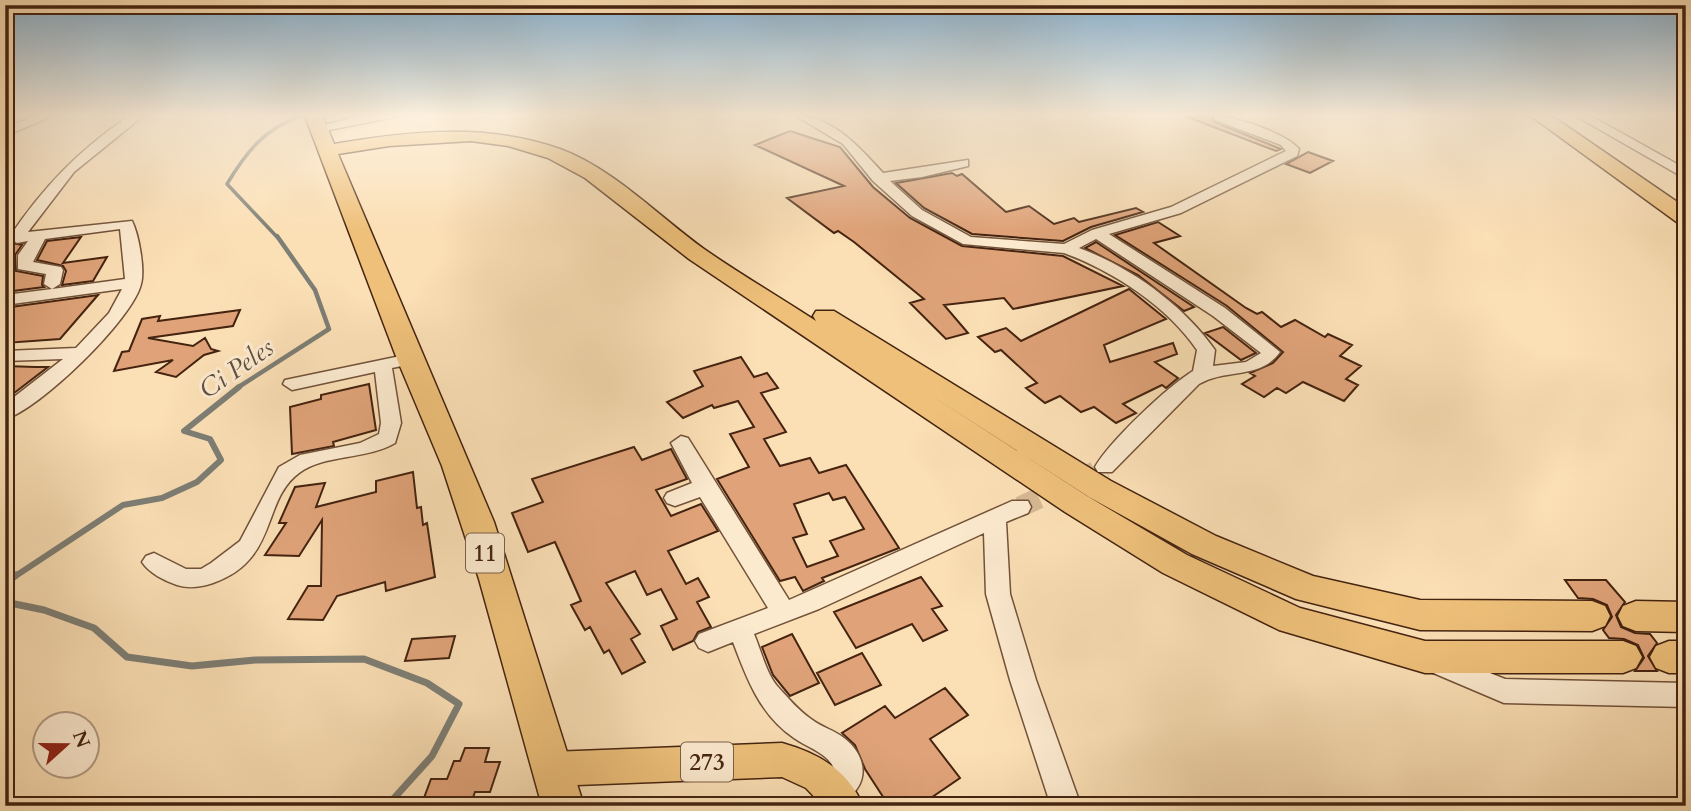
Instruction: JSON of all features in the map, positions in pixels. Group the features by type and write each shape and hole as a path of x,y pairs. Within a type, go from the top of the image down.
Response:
{"highway":[{"name":"11","path":"329,154 397,363 428,393 467,498 557,787"},
{"path":"551,154 592,174 697,254 1076,505 1175,564 1292,620 1425,657 1623,657"},
{"path":"581,154 610,169 717,248 1100,489 1204,545 1308,589 1420,615 1592,616"},
{"path":"1594,154 1686,218"},
{"path":"1610,154 1686,205"},
{"path":"1636,616 1686,617"}],"main road":[{"name":"273","path":"557,787 782,760 811,770 840,798"}],"street":[{"path":"11,239 59,177 83,154"},
{"path":"858,154 878,178 917,213 968,241 1066,249 1089,257 1185,322 1206,350 1202,374"},
{"path":"1066,249 1097,233 1176,210 1290,154"},
{"path":"1649,154 1686,175"},
{"path":"878,178 922,173 963,163"},
{"path":"5,413 80,353 119,312 129,298 134,283 127,224 11,239"},
{"path":"1097,233 1219,312 1271,352 1250,366 1202,374 1163,406 1105,467"},
{"path":"41,234 26,255 24,266 55,270 52,284"},
{"path":"5,300 134,283"},
{"path":"5,356 80,353"},
{"path":"154,562 184,578 210,573 240,555 249,546 287,471 310,460 376,447 388,438 397,363 292,384"},
{"path":"681,443 705,487 783,611"},
{"path":"675,498 705,487"},
{"path":"708,641 810,602 1020,507"},
{"path":"995,518 998,594 1023,680 1066,806"},
{"path":"740,629 765,693 801,728 834,747 848,762 850,777 840,798"},
{"path":"1425,657 1504,691 1686,695"}],"building":[{"path":"774,154 846,154 873,187 910,218 962,246 1063,256 1123,286 1013,309 1004,298 944,305 968,333 946,339 910,303 924,299 854,242 838,231 834,233 787,198 844,186"},
{"path":"1305,154 1333,161 1310,173 1286,164"},
{"path":"952,173 957,176 962,174 1006,212 1029,206 1054,224 1074,218 1079,222 1136,208 1143,212 1091,227 1063,241 972,234 924,208 896,183"},
{"path":"1158,222 1180,236 1154,243 1246,308 1257,314 1262,312 1281,327 1295,320 1325,337 1328,334 1352,345 1340,356 1361,366 1346,379 1358,385 1344,401 1303,382 1286,393 1277,388 1264,397 1242,384 1255,376 1250,373 1273,363 1283,352 1227,306 1115,235"},
{"path":"81,237 63,263 107,257 93,281 62,285 66,271 63,266 37,260 47,241"},
{"path":"1096,242 1194,307 1184,311 1138,275 1085,248"},
{"path":"5,244 22,245 15,255 16,271 43,276 44,287 5,292"},
{"path":"1129,289 1166,319 1104,345 1110,362 1173,343 1177,354 1155,362 1178,378 1166,388 1162,385 1123,404 1136,413 1116,423 1094,407 1081,412 1060,396 1045,403 1026,388 1037,383 1001,350 995,352 978,337 1006,328 1021,341"},
{"path":"98,295 60,339 5,343 5,313 11,307"},
{"path":"240,310 233,326 148,338 193,346 205,338 211,349 218,351 204,355 176,377 156,372 173,360 114,371 122,352 129,351 142,319 160,316 158,321"},
{"path":"1223,327 1256,353 1241,360 1205,333"},
{"path":"741,357 754,377 767,373 778,388 761,393 786,432 764,439 780,466 810,458 819,473 846,465 899,548 822,578 824,581 803,591 795,577 780,581 717,479 749,467 730,434 754,427 738,401 714,408 712,405 683,418 667,402 703,386 694,371","holes":["829,493 833,500 845,497 864,529 830,541 838,556 807,567 793,538 807,534 794,504"]},
{"path":"5,366 35,367 48,367 5,400"},
{"path":"369,384 376,430 333,442 334,446 292,454 290,407 321,399 321,395"},
{"path":"634,447 642,460 671,449 687,479 656,490 671,516 701,504 718,531 668,551 686,584 698,578 709,597 697,602 711,627 698,632 693,641 673,650 661,626 677,619 661,589 647,595 635,571 606,583 640,634 631,639 645,662 622,674 609,650 604,653 590,627 585,630 571,605 581,601 555,542 528,552 512,513 543,502 532,479"},
{"path":"413,472 417,508 421,507 423,525 427,523 435,577 386,591 385,582 337,596 323,620 288,619 308,586 321,586 322,520 299,556 265,555 286,523 279,523 295,487 325,483 316,507 376,492 376,481"},
{"path":"921,577 942,606 932,609 947,630 923,641 912,624 856,648 834,612"},
{"path":"1565,580 1606,580 1625,602 1616,615 1621,627 1635,633 1650,634 1657,643 1648,656 1657,671 1635,671 1644,658 1638,645 1624,639 1609,638 1603,630 1612,617 1607,605 1593,599 1578,598"},
{"path":"792,634 819,683 790,696 773,675 762,647"},
{"path":"455,636 449,658 405,661 412,639"},
{"path":"862,653 881,685 835,705 817,673"},
{"path":"945,688 968,715 930,739 960,778 919,806 889,806 865,769 855,745 842,733 885,706 895,718"},
{"path":"465,748 489,748 485,762 500,762 490,792 475,792 470,806 421,806 431,779 447,779 454,761 460,761"}],"waterway":[{"name":"Ci Peles","path":"249,154 227,184 278,238"},
{"name":"Ci Peles","path":"237,388 329,329 315,290 277,236"},
{"name":"Ci Peles","path":"14,577 123,505 162,498 197,482 221,460 210,439 184,431 239,387"},
{"name":"Ci Peles","path":"5,584 16,575"},
{"name":"Ci Peles","path":"5,602 44,610 94,628 127,657 192,666 255,660 364,659 427,683 459,704 432,756 387,806"}],"tunnel":[{"path":"1020,507 1105,467"}]}
